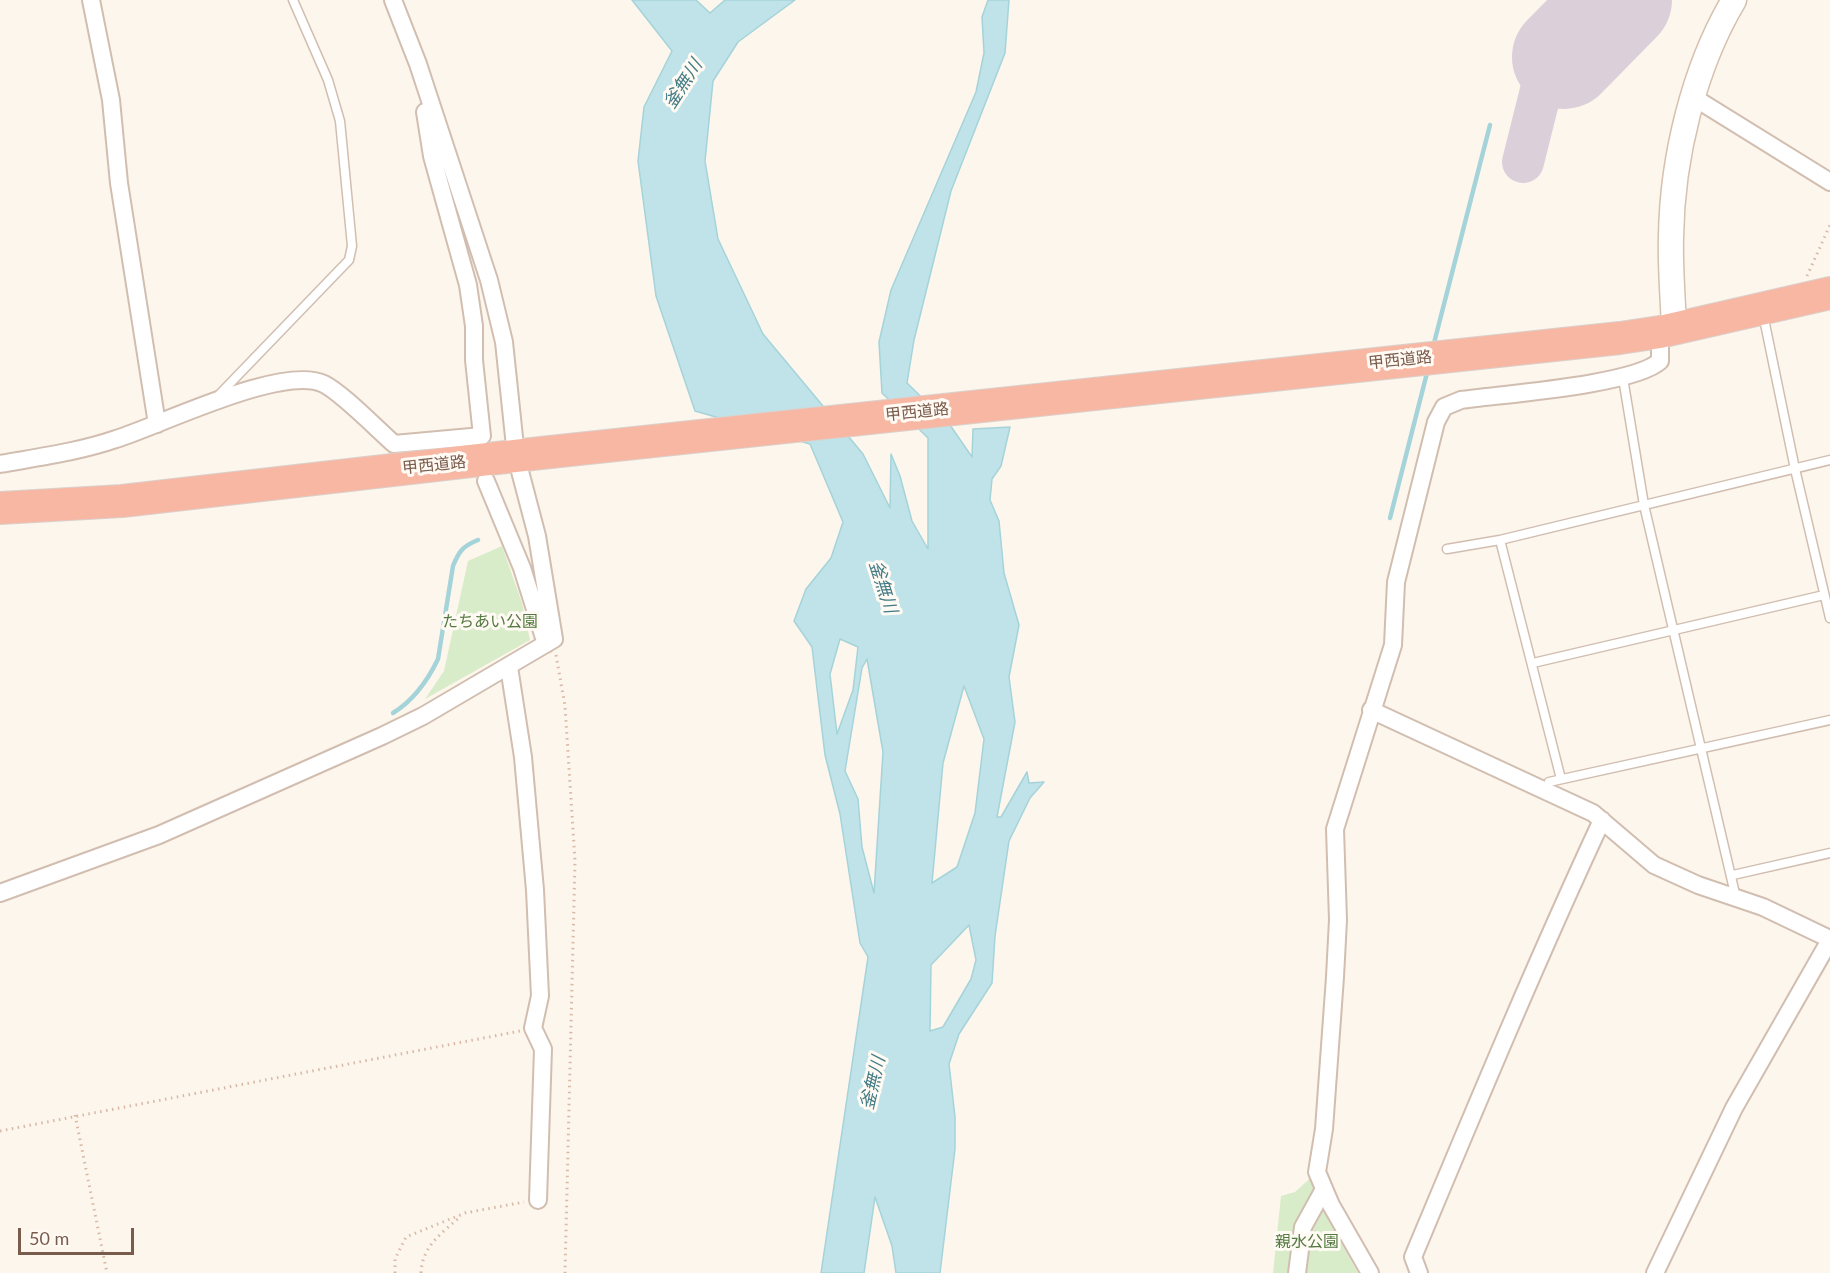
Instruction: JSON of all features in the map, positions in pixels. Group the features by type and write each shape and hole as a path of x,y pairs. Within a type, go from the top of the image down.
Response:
{"highway":[{"name":"甲西道路","path":"0,508 122,501 529,454 1523,348 1667,330 1830,293"}],"street":[{"path":"91,0 111,100 119,183 157,424"},
{"path":"393,0 424,84 489,280 529,454 550,642"},
{"path":"1370,1273 1317,1172 1323,1129 1338,920 1335,829 1393,645 1396,582 1408,526 1423,482 1436,422 1444,407 1461,400 1623,378 1652,369 1660,361 1667,330 1675,186 1693,97 1711,45 1734,0"},
{"path":"0,464 75,451 273,383 309,380 325,384 394,444 482,436 474,360 474,326 468,285 432,156 424,84"},
{"path":"1693,97 1830,182"},
{"path":"486,481 550,642"},
{"path":"0,893 159,836 423,716 550,642"},
{"path":"509,667 523,757 535,890 540,996 533,1028 543,1049 538,1200"},
{"path":"1371,710 1593,813 1654,865 1763,908 1830,940 1734,1108 1655,1273"},
{"path":"1419,1273 1413,1257 1540,954 1602,820"},
{"path":"1297,1273 1303,1227 1324,1189"}],"lane":[{"path":"211,404 227,384 349,260 352,246 340,121 328,80 293,0"},
{"path":"1762,307 1794,469 1830,618"},
{"path":"1623,378 1644,505 1733,875 1736,898"},
{"path":"1447,549 1500,540 1830,460"},
{"path":"1500,540 1561,779"},
{"path":"1533,663 1824,595"},
{"path":"1549,782 1830,720"},
{"path":"1733,875 1830,853"}],"path":[{"path":"1798,300 1811,263 1830,225"},
{"path":"550,642 565,706 575,861 565,1273"},
{"path":"0,1131 75,1115 494,1038 533,1028"},
{"path":"75,1115 107,1273"},
{"path":"395,1273 395,1259 406,1238 465,1213 538,1200"},
{"path":"421,1273 421,1257 439,1236 465,1213"}],"green space":[{"name":"たちあい公園","path":"502,546 522,603 530,640 425,699 444,671 468,561"},
{"name":"親水公園","path":"1317,1172 1318,1200 1358,1273 1273,1273 1281,1196 1295,1192"}],"water":[{"name":"釜無川","path":"632,0 696,0 710,13 725,0 795,0 738,42 713,81 705,161 718,239 763,334 863,454 890,508 891,454 900,476 912,521 928,549 928,438 882,393 879,342 891,290 976,92 984,53 982,17 988,0 1009,0 1005,53 951,191 914,340 907,383 950,425 972,457 973,429 1010,427 1001,466 992,479 990,500 999,521 1004,573 1019,625 1009,677 1015,722 997,817 1001,817 1027,772 1029,783 1044,782 1030,798 1009,841 995,936 992,983 959,1034 949,1064 955,1117 955,1149 940,1273 896,1273 892,1246 875,1197 864,1273 821,1273 868,957 860,943 840,814 825,755 812,647 794,621 806,589 831,558 843,522 810,444 695,411 656,296 638,161 644,107 672,51","holes":["840,639 858,647 853,690 837,734 830,674","867,659 883,752 874,893 862,847 858,799 845,771 862,668","964,686 984,739 975,813 957,867 932,883 943,763","969,925 976,960 971,979 943,1027 930,1031 931,965"]}],"waterway":[{"path":"1433,347 1490,125"},
{"path":"1390,518 1428,369"},
{"path":"393,713 419,690 438,659 453,566 462,550 478,540"}],"taxiway":[{"path":"1523,162 1544,78 1564,57"}],"runway":[{"path":"1564,57 1620,0"}]}
